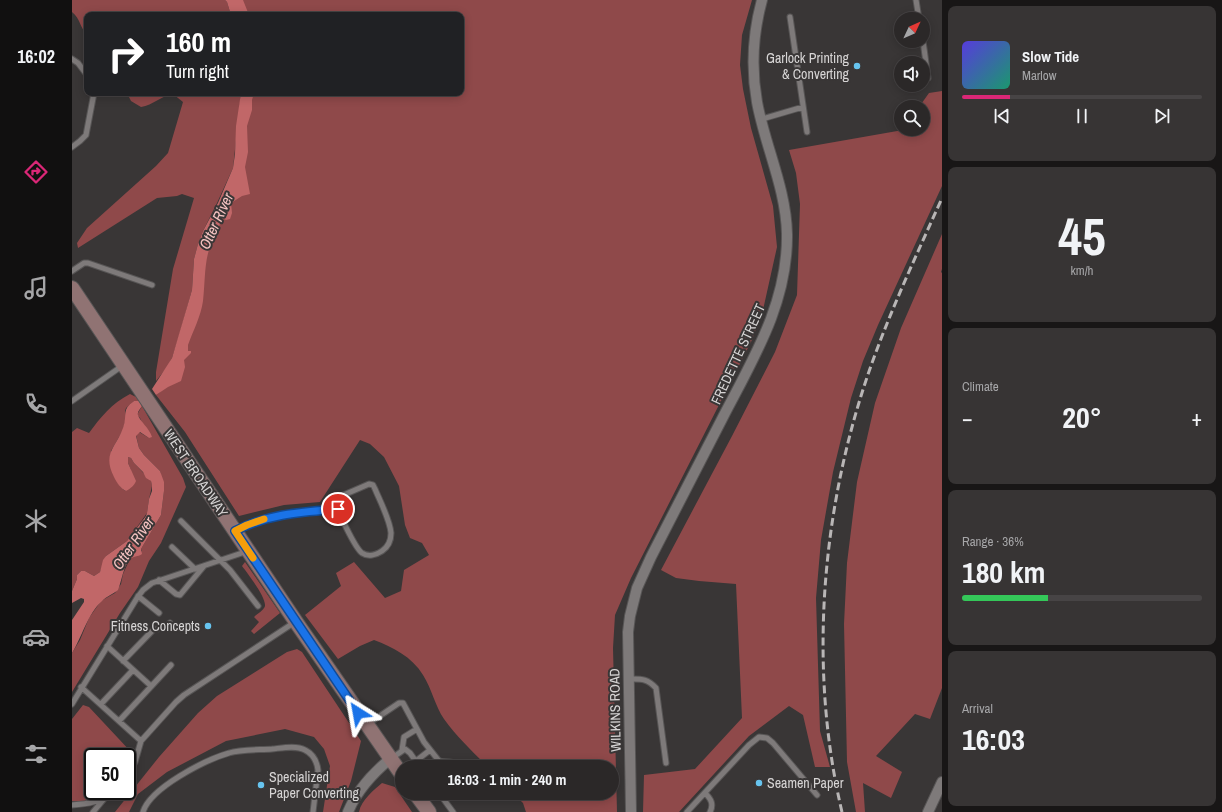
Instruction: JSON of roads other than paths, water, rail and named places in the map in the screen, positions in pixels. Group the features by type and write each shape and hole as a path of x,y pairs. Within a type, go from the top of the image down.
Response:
{"main road":[{"name":"WEST BROADWAY","path":"72,288 296,622 395,766"},
{"path":"420,800 429,812"}],"street":[{"name":"FREDETTE STREET","path":"628,631 631,608 641,578 761,344 779,298 786,259 786,220 778,179 757,102 753,63 756,29 762,0"},
{"name":"WILKINS ROAD","path":"628,631 631,812"},
{"path":"348,812 364,783 390,759"},
{"path":"928,812 942,782"}],"lane":[{"path":"916,0 918,12"},
{"path":"790,17 807,132"},
{"path":"72,59 78,63 84,71"},
{"path":"72,147 86,135 93,96"},
{"path":"762,119 803,107"},
{"path":"72,271 84,263 88,263 152,285"},
{"path":"72,401 124,366"},
{"path":"366,485 373,485 389,524 391,533 388,544 381,552 373,555 370,556 362,553 356,546 338,509 334,501 337,498 366,485"},
{"path":"235,531 256,521 280,516 338,509"},
{"path":"181,521 221,560 258,606"},
{"path":"172,547 195,569"},
{"path":"72,704 138,596 152,583 249,551"},
{"path":"159,580 176,594 180,595 204,566"},
{"path":"138,596 159,613"},
{"path":"136,759 142,741 184,695 296,622"},
{"path":"124,661 153,630 165,627 170,623"},
{"path":"107,646 151,686"},
{"path":"119,721 171,665"},
{"path":"100,704 133,670"},
{"path":"629,679 642,679 650,682 656,688 666,763"},
{"path":"81,687 142,741"},
{"path":"367,725 401,703 405,705 416,729 438,760"},
{"path":"390,759 402,750 404,737 416,729"},
{"path":"687,812 749,745 759,737 767,738 773,743 817,795"},
{"path":"143,812 145,805 158,790 204,763 230,752 290,748 301,748 307,751 317,764 318,770 313,812"},
{"path":"402,750 408,751 415,760"},
{"path":"417,760 430,750"},
{"path":"705,793 712,801 710,812"},
{"path":"72,804 89,804 100,800"},
{"path":"92,812 103,800"},
{"path":"444,800 453,812"}],"water":[{"path":"225,0 243,0 248,12 230,12"},
{"name":"Otter River","path":"241,96 253,96 252,110 247,126 248,152 245,167 250,194 242,196 231,203 232,213 230,219 226,220 222,218 219,228 213,238 207,256 202,307 188,345 188,351 191,351 191,353 184,360 185,367 181,381 156,395 152,389 172,358 192,290 194,259 198,244 233,168 236,126"},
{"name":"Otter River","path":"134,401 139,401 142,406 138,412 138,415 152,437 149,438 140,432 136,436 139,448 160,471 164,482 161,515 141,549 142,554 130,559 124,570 118,590 104,599 97,606 72,653 72,620 84,602 84,599 81,598 72,603 72,591 77,575 81,571 85,571 94,576 100,572 103,560 106,556 127,541 147,513 152,491 151,481 146,478 131,458 128,457 128,463 136,481 132,487 126,491 120,487 116,481 109,462 111,451 123,428 126,410"}],"railway":[{"path":"842,812 832,761 826,709 823,656 824,603 836,498 847,446 869,371 898,296 942,198"}],"place":[{"name":"Garlock Printing & Converting","path":"857,66"},
{"name":"Fitness Concepts","path":"208,626"},
{"name":"Seamen Paper","path":"759,783"},
{"name":"Specialized Paper Converting","path":"261,785"}]}
